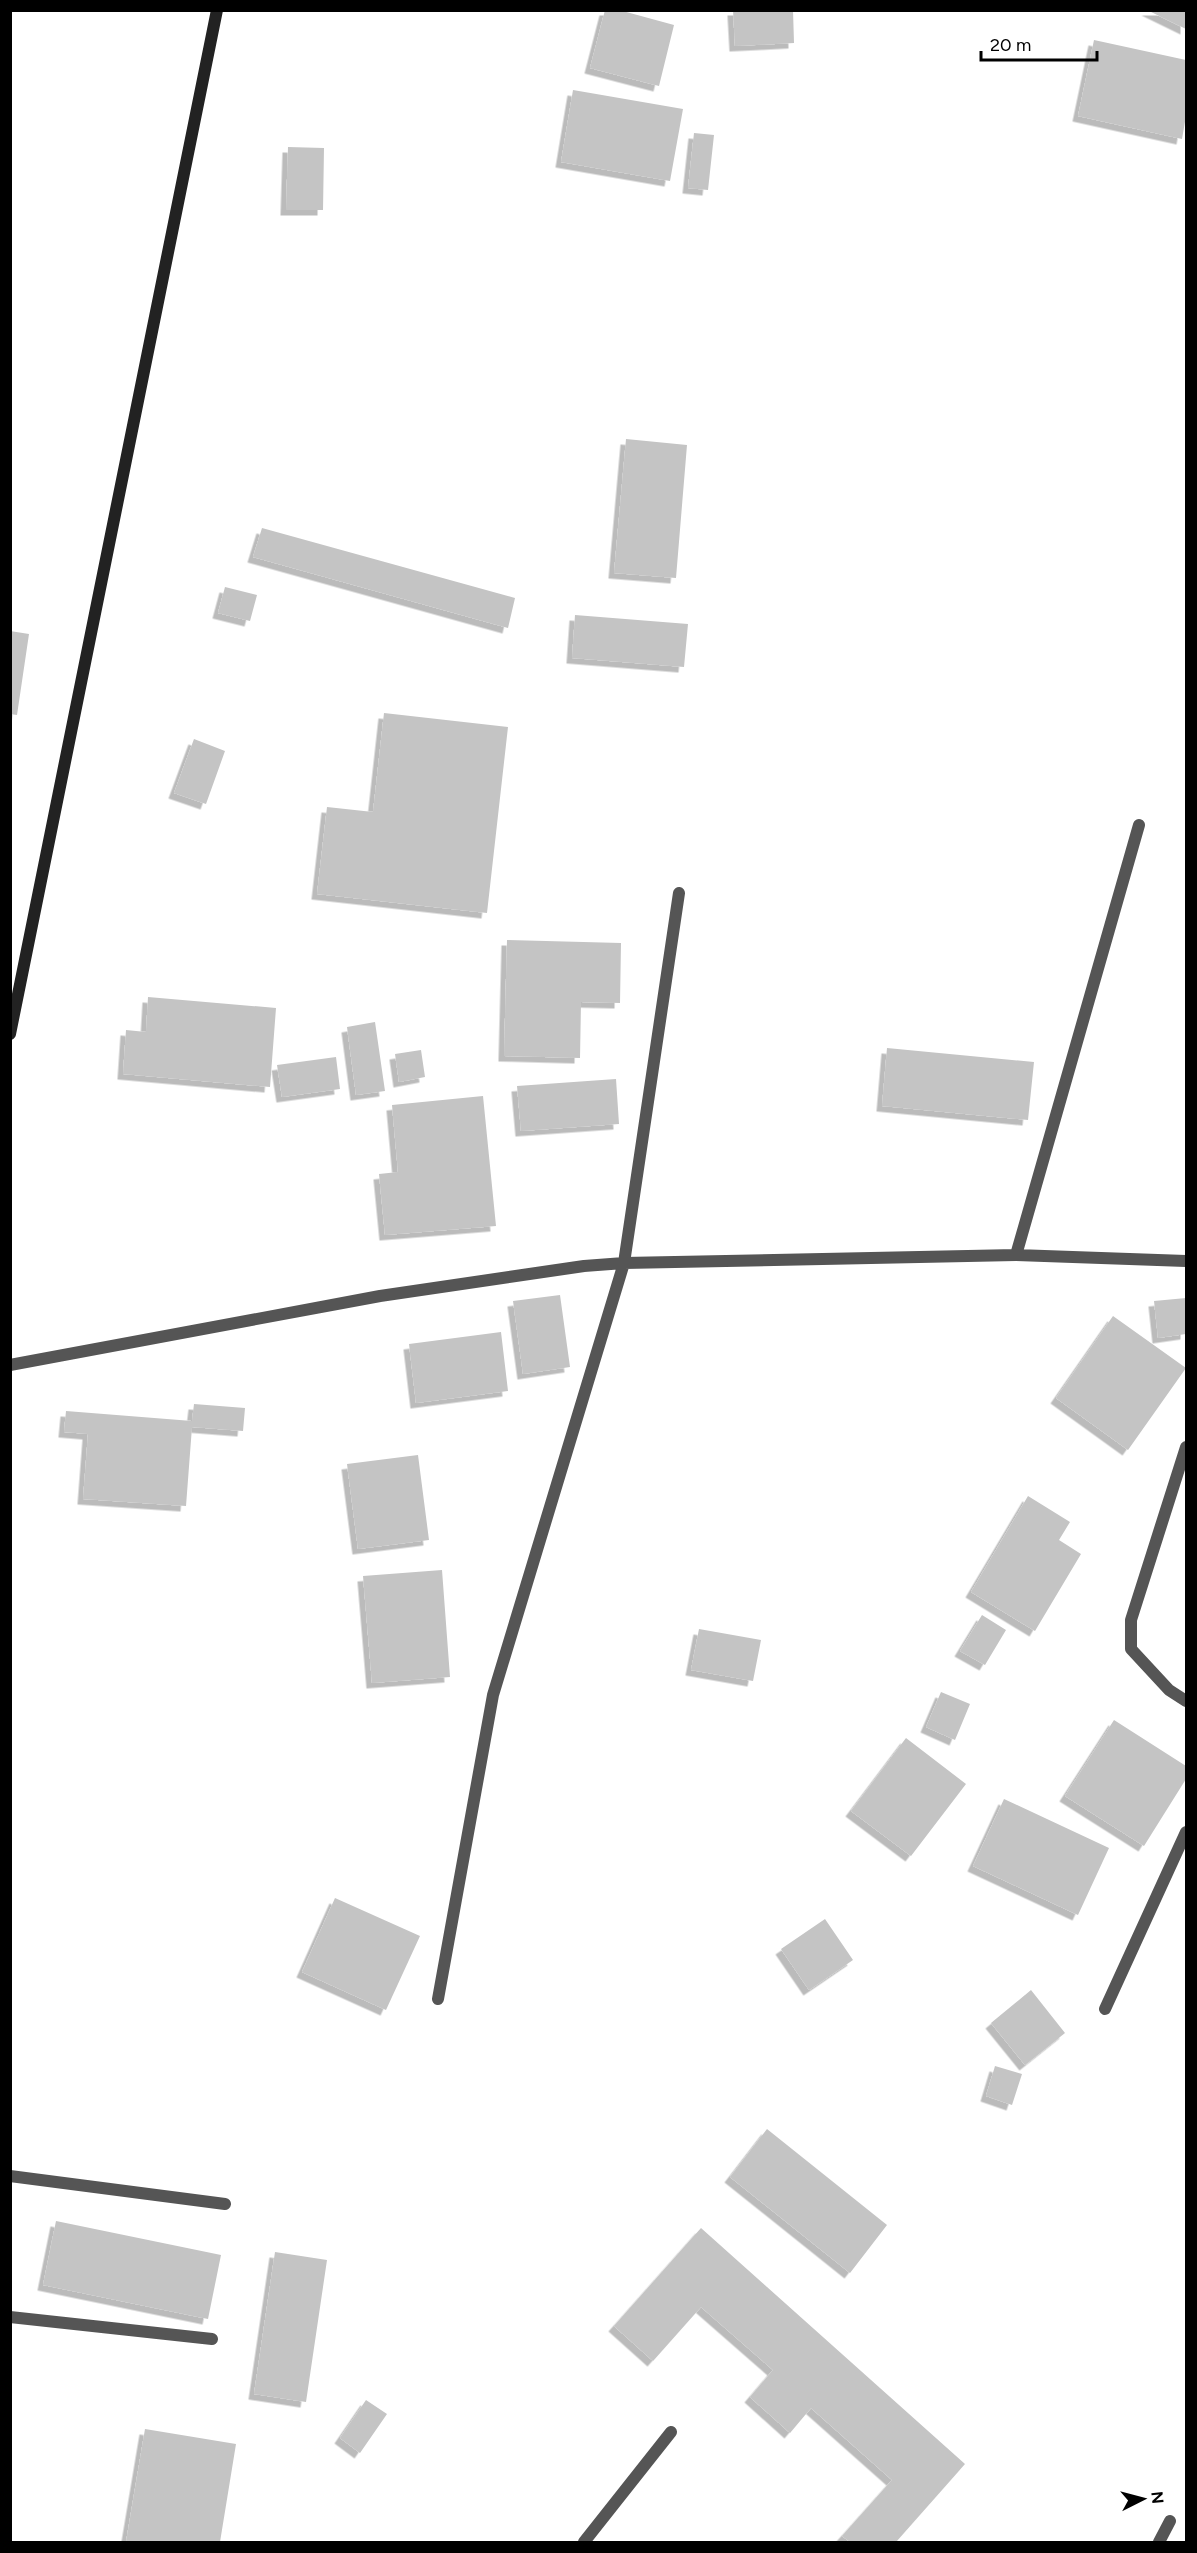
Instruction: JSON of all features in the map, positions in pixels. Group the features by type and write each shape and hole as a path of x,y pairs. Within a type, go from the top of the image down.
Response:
{"main road":[{"path":"10,1034 217,10"}],"street":[{"path":"1016,1255 1139,825"},
{"path":"438,1999 493,1695 624,1263 680,893"},
{"path":"10,1365 380,1296 584,1266 624,1263 1016,1255 1186,1261"},
{"path":"1186,1447 1131,1620 1131,1649 1169,1690 1186,1701"},
{"path":"1105,2009 1186,1832"},
{"path":"10,2176 225,2204"},
{"path":"10,2316 212,2339"},
{"path":"584,2542 671,2432"},
{"path":"1159,2542 1170,2521"}],"building":[{"path":"605,10 619,10 674,25 659,86 590,68"},
{"path":"733,10 793,10 794,43 735,46"},
{"path":"1147,10 1186,10 1186,29"},
{"path":"1094,40 1186,60 1186,116 1182,139 1078,116"},
{"path":"573,90 683,109 670,181 561,162"},
{"path":"694,133 714,135 708,190 688,188"},
{"path":"288,147 324,148 323,210 286,210"},
{"path":"626,439 687,445 676,578 614,573"},
{"path":"262,528 515,598 508,628 253,557"},
{"path":"225,587 257,595 250,621 218,613"},
{"path":"575,615 688,624 684,667 572,658"},
{"path":"10,631 29,634 17,715 10,714"},
{"path":"384,713 508,727 487,913 317,894 327,807 373,812"},
{"path":"194,739 225,751 206,804 174,793"},
{"path":"507,940 621,943 620,1003 581,1002 580,1058 504,1056"},
{"path":"148,997 276,1008 270,1087 123,1074 126,1030 146,1032"},
{"path":"375,1022 385,1091 356,1095 347,1027"},
{"path":"887,1048 1034,1062 1028,1120 882,1106"},
{"path":"421,1050 425,1077 399,1082 395,1054"},
{"path":"336,1057 340,1089 282,1097 277,1065"},
{"path":"616,1079 619,1124 521,1131 517,1086"},
{"path":"483,1096 496,1226 385,1235 379,1174 398,1172 392,1105"},
{"path":"560,1295 570,1367 523,1374 513,1301"},
{"path":"1186,1298 1186,1334 1158,1338 1154,1301"},
{"path":"1113,1316 1186,1368 1128,1450 1056,1398"},
{"path":"501,1332 508,1391 416,1403 409,1344"},
{"path":"194,1404 245,1408 243,1431 192,1427 186,1506 83,1499 88,1434 64,1432 66,1411 192,1421"},
{"path":"418,1455 429,1540 358,1549 347,1464"},
{"path":"1028,1496 1070,1522 1059,1540 1081,1554 1035,1631 971,1592"},
{"path":"442,1570 450,1677 372,1683 363,1576"},
{"path":"982,1615 1006,1630 985,1665 960,1651"},
{"path":"699,1629 761,1640 753,1681 691,1670"},
{"path":"941,1692 970,1704 955,1740 926,1727"},
{"path":"1114,1720 1186,1766 1186,1779 1144,1846 1065,1796"},
{"path":"906,1738 966,1784 911,1856 851,1811"},
{"path":"1004,1799 1109,1848 1078,1915 973,1866"},
{"path":"335,1898 420,1936 386,2010 302,1972"},
{"path":"825,1919 853,1960 809,1990 781,1949"},
{"path":"1031,1990 1065,2033 1025,2065 991,2023"},
{"path":"995,2066 1022,2074 1012,2105 986,2096"},
{"path":"767,2129 887,2225 850,2273 730,2177"},
{"path":"56,2221 221,2255 208,2319 43,2285"},
{"path":"701,2228 965,2464 896,2542 850,2542 842,2536 892,2480 811,2408 790,2433 750,2397 773,2370 701,2307 653,2361 614,2326"},
{"path":"275,2252 327,2260 306,2402 254,2394"},
{"path":"366,2400 387,2414 360,2453 340,2438"},
{"path":"145,2429 236,2444 220,2542 126,2542"}]}
